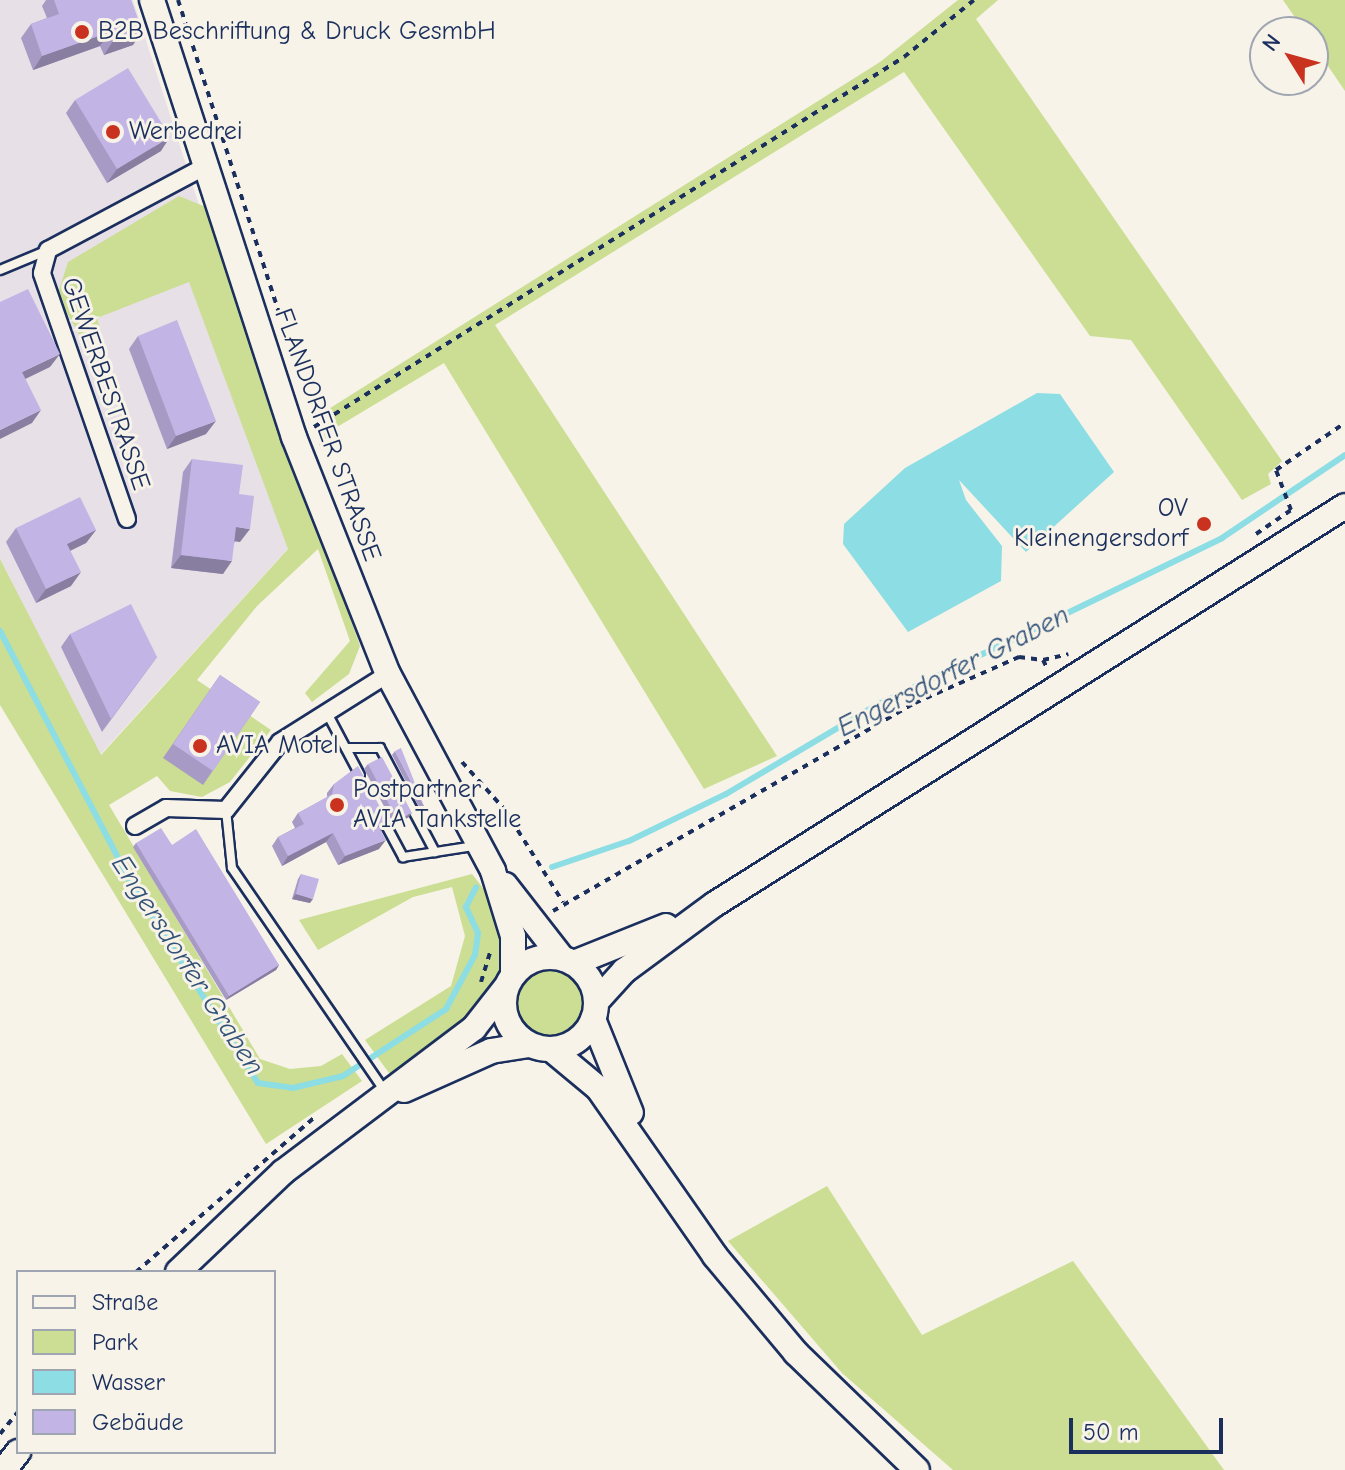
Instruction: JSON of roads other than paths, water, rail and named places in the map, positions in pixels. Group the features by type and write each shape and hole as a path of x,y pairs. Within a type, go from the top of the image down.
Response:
{"main road":[{"name":"FLANDORFER STRASSE","path":"152,0 204,167 307,433 388,674 523,931 568,960"},
{"path":"394,1094 491,1051 575,1041 594,1011 633,963 715,904 1060,692 1345,506"},
{"path":"180,1270 283,1172 394,1094 474,1028 510,981 535,958 568,960 715,904"},
{"name":"FLANDORFER STRASSE","path":"510,981 523,931"},
{"path":"568,960 594,1011 652,1159"},
{"path":"510,981 506,1017 539,1047 598,1088 765,1316 917,1470"},
{"path":"4,1470 16,1454"}],"street":[{"name":"GEWERBESTRASSE","path":"127,519 47,303 42,273 48,250 204,167"},
{"path":"135,826 166,808 226,810 280,742 325,709 388,674"}],"lane":[{"path":"0,270 48,250"},
{"path":"325,709 367,789"},
{"path":"346,748 380,748 435,852"},
{"path":"374,802 403,857 480,845"},
{"path":"226,810 232,868 358,1056 394,1094"}],"water":[{"path":"1037,393 1060,394 1114,472 1026,552 959,480 966,500 1002,546 1001,581 908,632 843,544 844,524 905,468"}],"waterway":[{"name":"Engersdorfer Graben","path":"552,867 629,841 726,794 875,706 1222,538 1345,455"},
{"name":"Engersdorfer Graben","path":"0,631 129,879 258,1083 293,1088 343,1076 446,1009 475,955 478,933 466,907 476,887"}],"place":[{"name":"B2B Beschriftung & Druck GesmbH","path":"82,32"},
{"name":"Werbedrei","path":"113,132"},
{"name":"OV Kleinengersdorf","path":"1204,524"},
{"name":"AVIA Motel","path":"200,746"},
{"name":"Postpartner AVIA Tankstelle","path":"337,805"}]}
